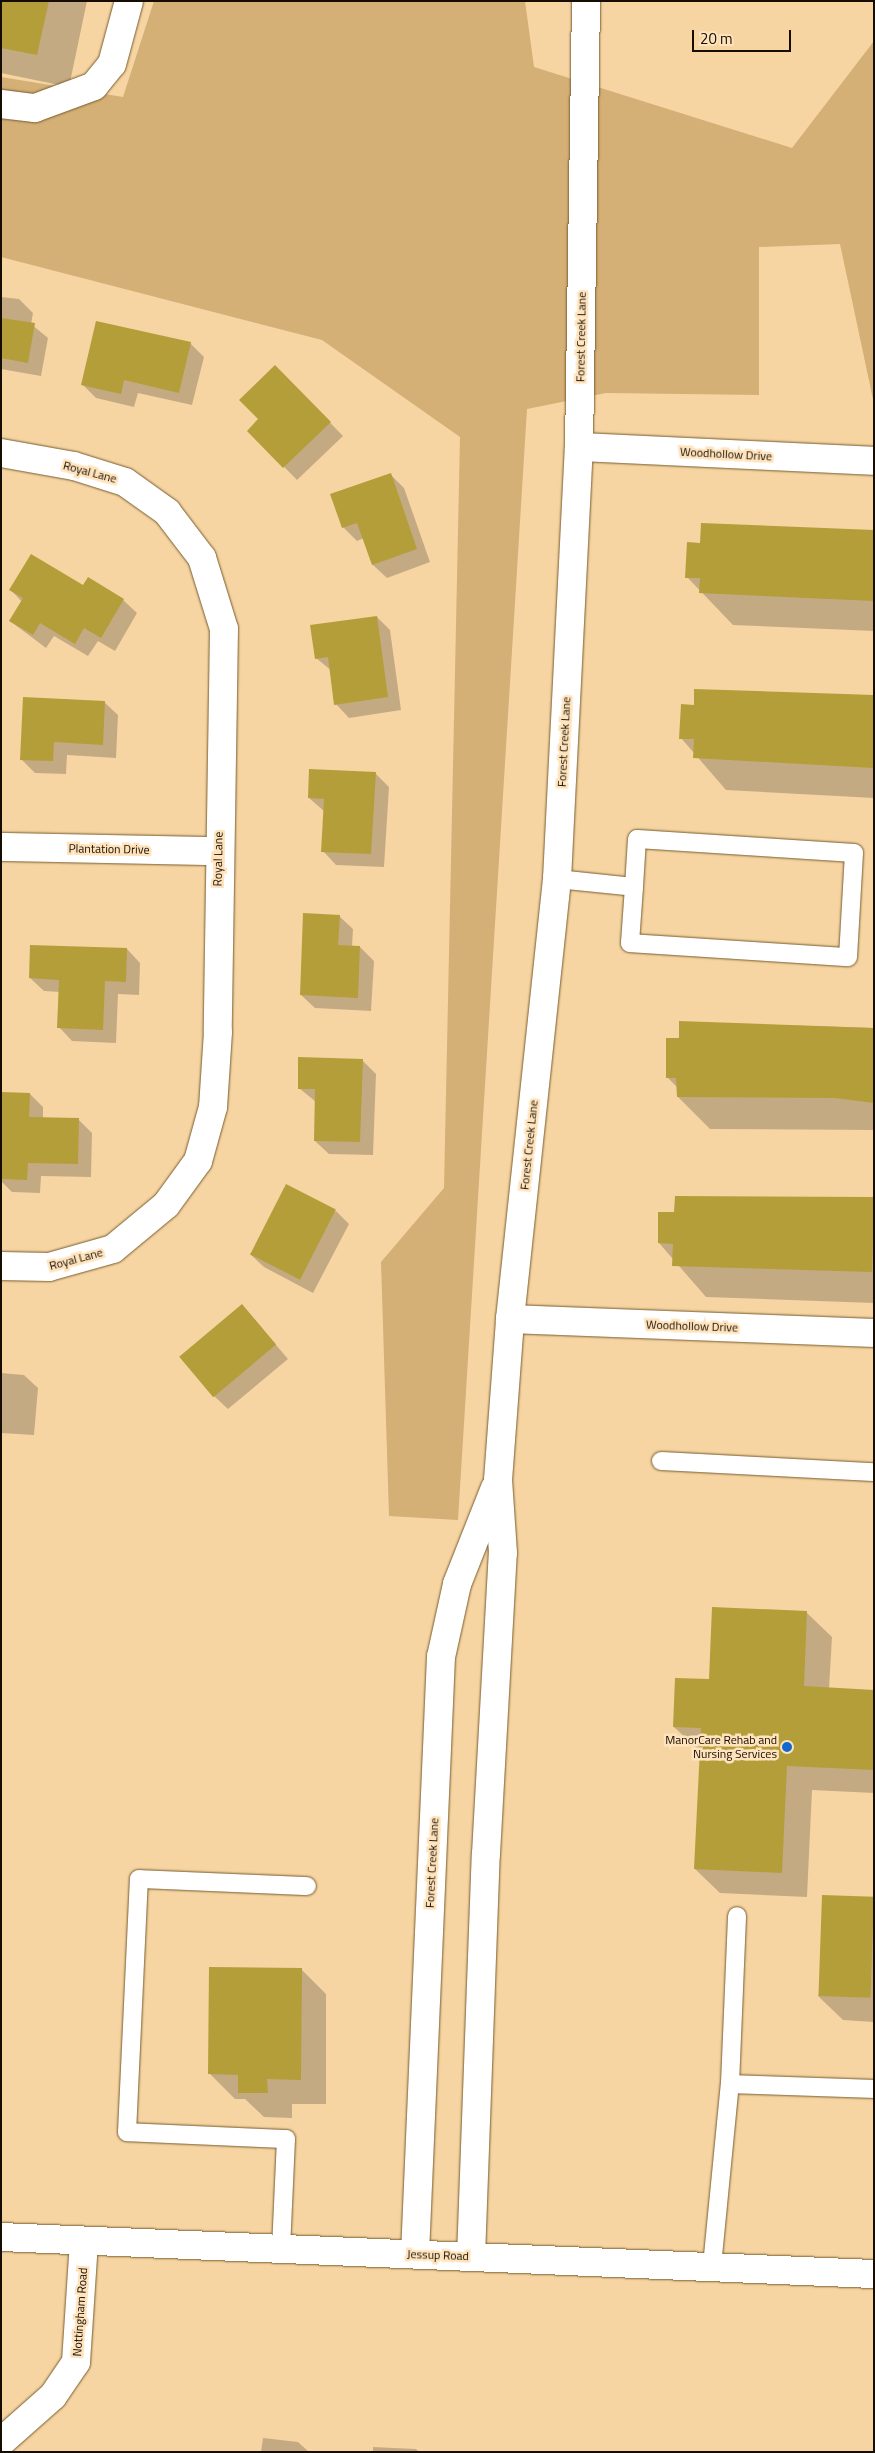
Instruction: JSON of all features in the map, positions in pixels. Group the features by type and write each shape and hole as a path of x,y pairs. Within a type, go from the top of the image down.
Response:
{"street":[{"path":"1,104 35,108 94,86 112,64 129,1"},
{"name":"Forest Creek Lane","path":"471,2257 486,1854 503,1553 498,1480 510,1319 557,880 579,447 586,1"},
{"name":"Woodhollow Drive","path":"579,447 874,460"},
{"name":"Royal Lane","path":"1,453 74,466 125,482 167,512 202,558 224,629 217,851 214,1107 198,1161 166,1205 113,1249 49,1268 1,1266"},
{"name":"Plantation Drive","path":"1,847 217,851"},
{"name":"Woodhollow Drive","path":"510,1319 874,1333"},
{"name":"Forest Creek Lane","path":"415,2254 441,1657 457,1584 498,1480"},
{"name":"Jessup Road","path":"1,2237 874,2274"},
{"name":"Nottingham Road","path":"1,2442 53,2396 76,2362 84,2241"}],"lane":[{"path":"637,839 854,853 848,957 630,943 634,887 637,839"},
{"path":"557,880 634,887"},
{"path":"661,1461 874,1472"},
{"path":"281,2249 286,2139 127,2132 139,1879 307,1886"},
{"path":"712,2266 730,2084 738,1916"},
{"path":"730,2084 874,2089"}],"shaded area":[{"path":"154,1 525,1 534,67 792,148 874,41 874,404 840,244 759,247 759,395 606,393 527,409 458,1520 389,1516 381,1262 444,1188 460,437 322,340 1,257 1,77 123,97"}],"building":[{"path":"1,1 49,1 37,55 1,48"},
{"path":"1,318 35,323 28,363 1,358"},
{"path":"96,321 191,342 179,393 124,380 121,394 81,385"},
{"path":"275,365 331,422 283,468 247,431 258,419 239,400"},
{"path":"391,473 417,549 372,565 357,523 342,528 330,494"},
{"path":"701,523 874,530 874,601 699,593 700,578 685,578 687,542 700,543"},
{"path":"31,554 83,585 88,577 124,599 101,638 84,628 75,644 40,623 33,635 9,621 23,598 9,590"},
{"path":"377,616 388,697 334,705 328,657 315,659 310,625"},
{"path":"694,689 874,695 874,768 693,758 694,739 679,739 681,704 694,705"},
{"path":"23,697 105,701 103,745 54,742 53,761 20,760"},
{"path":"309,769 376,772 371,854 321,852 324,799 308,798"},
{"path":"303,913 340,915 338,945 360,946 358,998 300,995"},
{"path":"30,945 127,948 126,982 105,981 103,1030 57,1028 59,980 29,978"},
{"path":"679,1021 874,1028 874,1103 835,1098 677,1097 676,1078 666,1078 666,1038 679,1038"},
{"path":"298,1057 363,1059 360,1142 314,1141 315,1089 298,1089"},
{"path":"1,1092 30,1093 29,1117 79,1118 78,1164 28,1163 27,1180 1,1179"},
{"path":"286,1184 336,1209 300,1280 250,1254"},
{"path":"675,1196 874,1197 872,1272 672,1266 673,1244 658,1243 658,1212 674,1212"},
{"path":"242,1304 276,1345 213,1397 179,1357"},
{"name":"ManorCare Rehab and Nursing Services","path":"712,1607 807,1611 804,1686 874,1690 874,1770 787,1766 782,1873 694,1869 701,1728 673,1727 675,1678 709,1679"},
{"path":"822,1895 874,1897 870,1998 818,1996"},
{"path":"209,1967 302,1968 301,2080 267,2079 268,2093 238,2093 238,2075 208,2074"}],"place":[{"name":"ManorCare Rehab and Nursing Services","path":"787,1747"}]}
